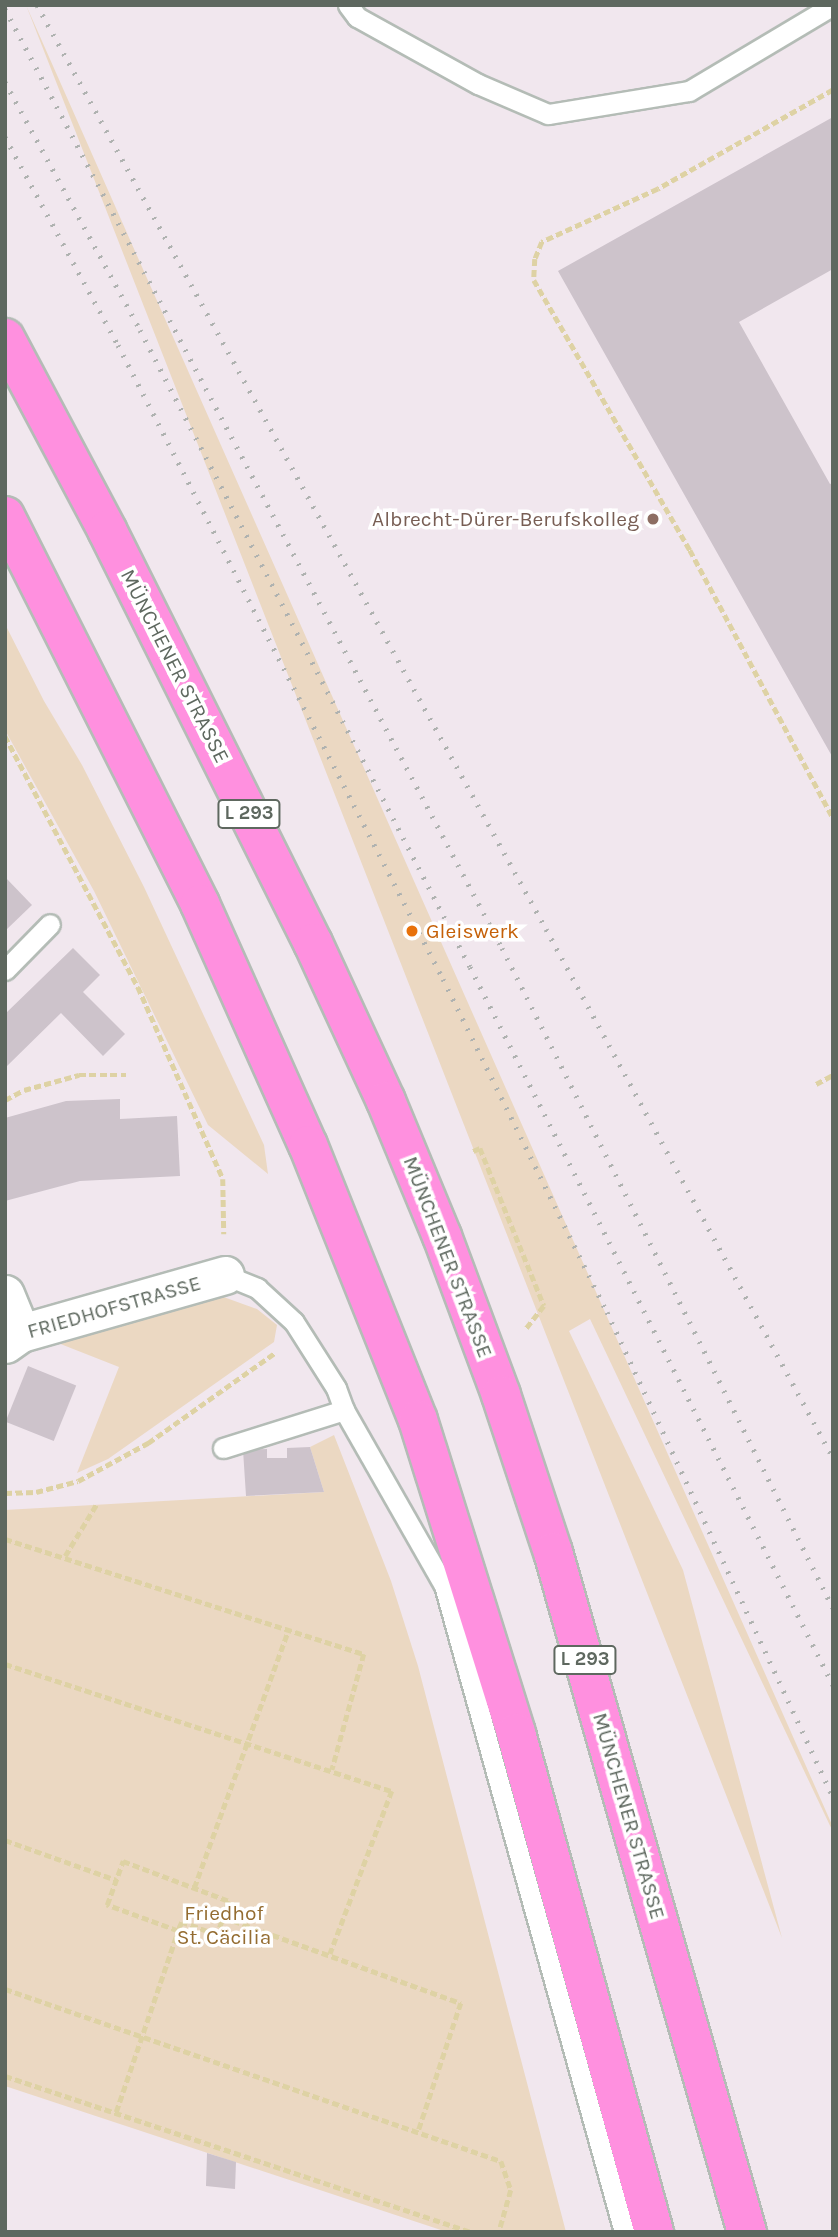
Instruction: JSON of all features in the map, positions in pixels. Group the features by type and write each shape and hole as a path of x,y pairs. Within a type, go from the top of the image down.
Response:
{"highway":[{"name":"MÜNCHENER STRASSE","path":"5,338 107,530 267,850 386,1101 442,1236 501,1395 553,1552 747,2232"},
{"path":"5,516 201,904 308,1145 418,1420 470,1577 654,2232"}],"street":[{"name":"FRIEDHOFSTRASSE","path":"13,1339 225,1275"},
{"path":"5,1294 13,1339"}],"lane":[{"path":"348,5 357,17 454,70 548,114 690,91 833,5"},
{"path":"5,970 50,925"},
{"path":"225,1275 257,1288 294,1322 336,1388 344,1410 444,1585 624,2232"},
{"path":"223,1448 344,1410"}],"path":[{"path":"833,90 658,189 542,242 535,259 534,280 690,550 833,817"},
{"path":"5,736 138,987 223,1179 225,1275"},
{"path":"5,1101 24,1090 79,1075 126,1074"},
{"path":"816,1084 833,1075"},
{"path":"473,1151 480,1148 544,1306 525,1330"},
{"path":"5,1493 36,1492 78,1481 148,1443 283,1347 294,1322"},
{"path":"65,1556 96,1505"},
{"path":"5,1539 65,1556 364,1654 332,1770"},
{"path":"194,1888 289,1629"},
{"path":"5,1664 391,1791 330,1954"},
{"path":"5,1840 116,1880"},
{"path":"116,2112 182,1922 216,1935 229,1901 123,1861 107,1905 178,1931"},
{"path":"223,1917 461,2003 418,2132"},
{"path":"5,1989 501,2161 511,2190 499,2232"},
{"path":"5,2076 471,2232"}],"green space":[{"path":"26,5 833,1827 833,1832 590,1319 569,1331 683,1570 782,1938"},
{"path":"5,624 44,701 82,765 144,887 264,1145 268,1174 208,1125 94,891 5,730"},
{"path":"218,1295 257,1309 277,1325 274,1342 108,1459 77,1473 119,1367 58,1343 61,1332"},
{"name":"Friedhof St. Cäcilia","path":"334,1435 391,1581 418,1666 566,2232 447,2232 5,2086 5,1510 324,1492 310,1447"}],"building":[{"path":"833,117 833,269 739,322 830,484 833,483 833,758 558,271"},
{"path":"5,877 32,905 5,931"},
{"path":"73,948 100,975 83,992 125,1034 103,1056 61,1013 5,1068 5,1014"},
{"path":"120,1099 120,1119 177,1116 180,1176 80,1181 5,1201 5,1118 66,1101"},
{"path":"28,1366 76,1385 54,1441 6,1422"},
{"path":"310,1447 324,1492 246,1496 243,1450 267,1449 267,1458 287,1458 287,1448"},
{"path":"207,2153 236,2162 235,2189 206,2186"}],"railway":[{"path":"37,5 546,929 833,1458"},
{"path":"5,9 502,948 833,1608"},
{"path":"5,82 140,330 470,967 833,1685"},
{"path":"5,137 118,345 443,979 607,1312 833,1797"}],"place":[{"name":"Albrecht-Dürer-Berufskolleg","path":"653,519"},
{"name":"Gleiswerk","path":"412,931"}]}
